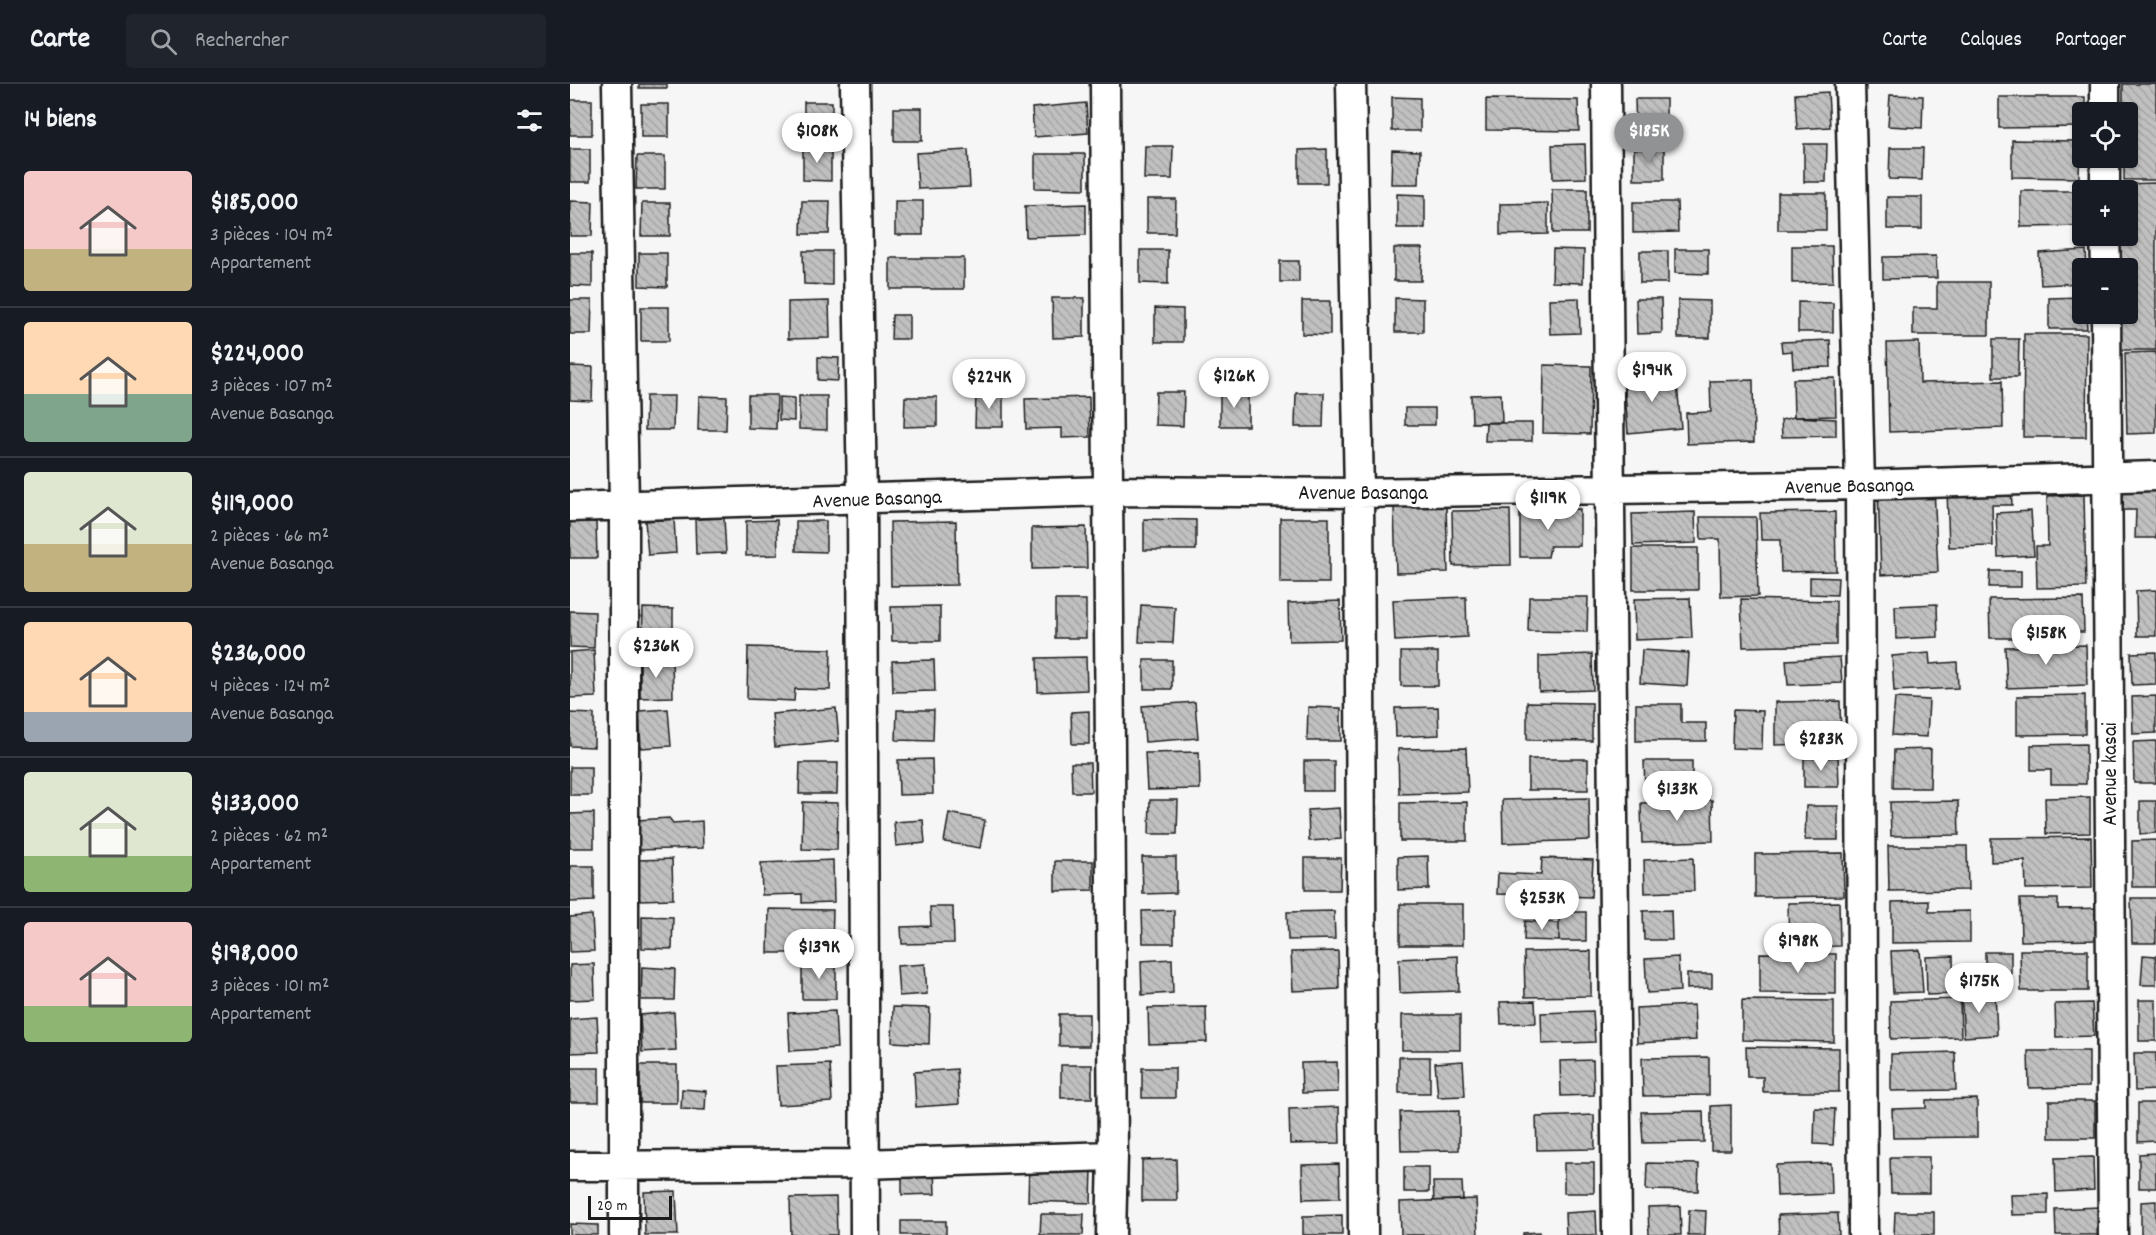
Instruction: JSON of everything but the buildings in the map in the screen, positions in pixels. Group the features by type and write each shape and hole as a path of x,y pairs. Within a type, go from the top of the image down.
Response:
{"street":[{"path":"617,84 624,506 622,1167 624,1235"},
{"path":"855,84 862,498 865,1235"},
{"path":"1105,84 1113,1156 1111,1235"},
{"path":"1351,84 1359,493 1363,1235"},
{"path":"1606,84 1617,1235"},
{"path":"1850,84 1860,485 1863,1235"},
{"path":"2104,84 2105,102"},
{"name":"Avenue kasai","path":"2106,324 2113,1235"},
{"name":"Avenue Basanga","path":"570,507 1108,491 1359,493 1860,485 2156,476"},
{"path":"570,1166 863,1164 1113,1156"}]}
